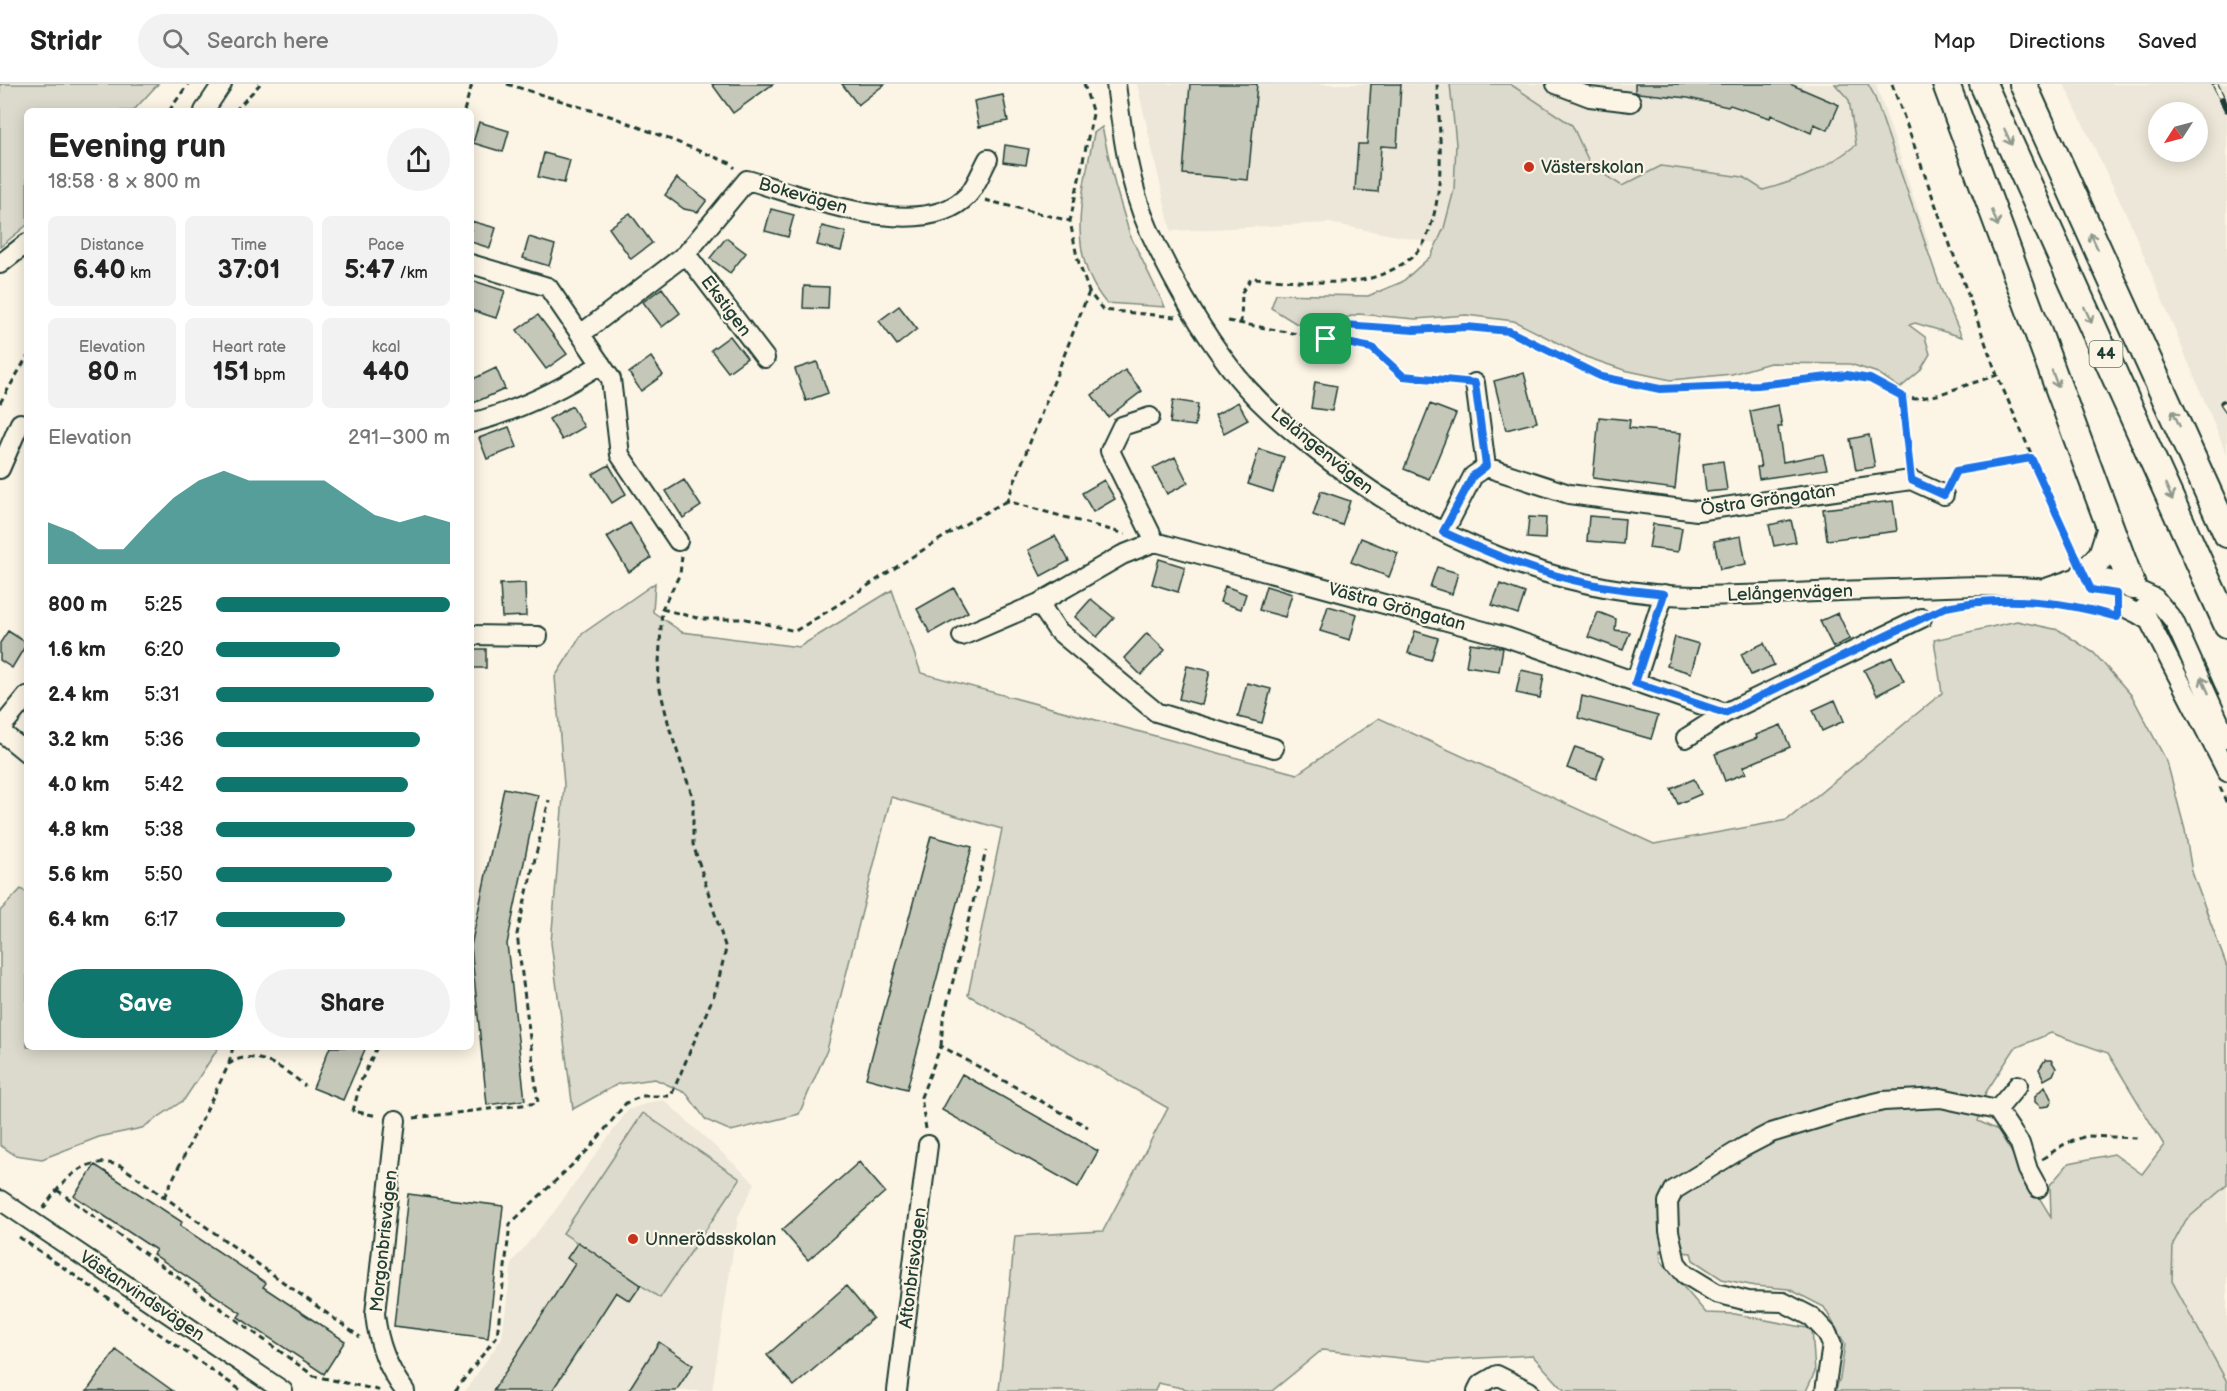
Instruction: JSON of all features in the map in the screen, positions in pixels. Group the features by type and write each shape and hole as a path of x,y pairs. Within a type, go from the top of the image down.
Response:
{"highway":[{"path":"1946,84 2132,586"},
{"name":"44","path":"1983,84 2227,624"},
{"name":"44","path":"2023,84 2227,534"},
{"path":"2084,575 2102,555 2110,530"}],"street":[{"path":"206,108 222,84"},
{"name":"Lelångenvägen","path":"1116,84 1130,167 1148,228 1181,291 1230,367 1283,424 1356,482 1443,532 1495,556 1536,570 1590,584 1664,594 1701,596 1949,586 2045,589 2119,603 2148,620"},
{"path":"1556,84 1590,97 1631,102"},
{"name":"Bokevägen","path":"580,334 686,254 747,180 880,217 911,218 945,210 968,195 988,159"},
{"path":"0,264 24,245"},
{"name":"Ekstigen","path":"686,254 765,358"},
{"path":"474,265 548,287 611,379 620,455 678,542"},
{"path":"474,422 499,416 562,389 601,364"},
{"path":"1443,532 1473,476 1486,466 1475,383"},
{"path":"0,452 24,417"},
{"path":"0,469 24,417"},
{"path":"962,636 1039,603 1122,555 1155,542 1110,451 1122,426 1150,417"},
{"name":"Östra Gröngatan","path":"1486,466 1569,494 1697,511 1911,480"},
{"path":"1911,480 1944,495"},
{"name":"Västra Gröngatan","path":"1155,542 1506,637 1725,713"},
{"path":"2084,575 2132,586 2155,598 2174,621 2227,739"},
{"name":"Lelångenvägen","path":"2045,589 2084,575"},
{"path":"2132,586 2221,775"},
{"path":"1635,683 1664,594"},
{"path":"1039,603 1057,630 1156,712 1274,748"},
{"path":"1686,738 1725,713 1922,618"},
{"path":"474,635 538,636"},
{"path":"24,700 0,730 24,750"},
{"path":"1997,1110 2018,1085"},
{"path":"1825,1391 1832,1345 1827,1333 1812,1317 1783,1302 1748,1301 1716,1293 1685,1274 1676,1263 1669,1231 1668,1202 1674,1190 1771,1133 1883,1101 1920,1098 1959,1100 1997,1110 2020,1144 2038,1188"},
{"name":"Morgonbrisvägen","path":"396,1120 375,1314 377,1335 385,1359 405,1391"},
{"name":"Aftonbrisvägen","path":"897,1391 928,1145"},
{"name":"Västanvindsvägen","path":"0,1200 283,1391"},
{"path":"1477,1391 1480,1385 1497,1375 1528,1391"}],"path":[{"path":"171,108 188,84"},
{"path":"239,108 260,84"},
{"path":"465,108 472,84"},
{"path":"507,84 613,117 730,163 747,180"},
{"path":"1084,84 1093,114 1070,221 1077,257 1089,292 1103,310 1180,318"},
{"path":"1240,324 1242,292 1251,278 1322,281 1369,278 1399,268 1425,241 1437,201 1440,137 1437,84"},
{"path":"1892,84 1997,375 2031,458 2084,575"},
{"path":"1093,114 1103,109"},
{"path":"968,195 1070,221"},
{"path":"662,609 702,619 746,619 795,631 858,594 909,557 960,525 1007,501 1089,292"},
{"path":"1228,321 1372,348 1403,376 1475,383"},
{"path":"1326,339 1344,325 1414,330 1467,327 1509,331 1602,377 1660,389 1758,385 1846,375 1870,379 1902,396 1916,399 1937,395 1997,375"},
{"path":"0,403 24,362"},
{"path":"1902,396 1911,480"},
{"path":"1944,495 1956,471 2031,458"},
{"path":"1007,501 1155,542"},
{"path":"455,1391 497,1336 510,1224 590,1148 626,1103 642,1096 671,1096 718,980 726,949 711,895 693,844 693,798 669,730 658,681 662,609 680,574 682,555 678,542"},
{"path":"2221,775 2227,804"},
{"path":"376,1050 361,1081 353,1111 396,1120 538,1103 517,934 549,800"},
{"path":"928,1145 921,1097 941,1046 943,1020 986,851"},
{"path":"941,1046 1088,1127"},
{"path":"164,1197 229,1064 232,1050"},
{"path":"229,1064 240,1058 262,1061 278,1066 305,1086"},
{"path":"2026,1162 2039,1160 2063,1145 2086,1136 2139,1138"},
{"path":"39,1214 57,1190 82,1167 102,1161 121,1166 365,1341"},
{"path":"57,1190 314,1376 382,1391"},
{"path":"12,1232 242,1391"}],"shaded area":[{"path":"0,84 158,84 136,108 24,108 24,227 0,247"},
{"name":"Västerskolan","path":"1137,84 1876,84 1931,250 1850,315 1498,255 1329,223 1171,231"},
{"path":"1450,84 1510,84 1572,125 1591,166 1622,186 1661,166 1743,177 1763,190 1812,173 1856,145 1849,100 1835,84 1868,84 1874,95 1941,289 1962,337 1915,323 1909,325 1925,337 1930,354 1920,371 1900,388 1878,373 1850,364 1770,363 1732,374 1671,380 1624,370 1586,357 1514,321 1466,315 1416,319 1358,314 1326,324 1297,324 1271,308 1276,294 1368,296 1402,282 1431,256 1444,228 1454,190 1456,144"},
{"path":"2064,84 2227,84 2227,455 2129,220"},
{"path":"1102,127 1115,185 1130,235 1165,307 1106,303 1093,283 1085,263 1080,221 1082,199 1094,133"},
{"path":"655,583 653,612 682,632 799,647 892,590 921,673 1297,774 1379,718 1654,844 1787,820 1942,693 1934,640 2017,621 2059,630 2094,653 2132,696 2167,762 2185,830 2192,872 2227,967 2227,1185 2186,1220 2173,1244 2172,1281 2227,1382 2227,1391 1835,1391 1840,1378 1845,1344 1824,1307 1789,1289 1755,1286 1722,1279 1693,1260 1691,1253 1660,1250 1661,1261 1706,1313 1735,1314 1812,1329 1815,1372 1806,1391 1565,1391 1532,1355 1430,1361 1322,1350 1272,1391 1196,1391 1158,1383 1155,1391 999,1391 1015,1236 1103,1231 1168,1108 968,995 1002,829 891,797 827,1050 799,1114 731,1131 706,1120 686,1093 655,1079 618,1084 573,1109 551,943 564,785 555,677 582,634","holes":["2051,1033 2108,1053 2164,1145 2142,1174 2114,1154 2069,1163 2050,1185 2051,1217 1998,1130 1978,1121 1986,1092 2015,1048"]},
{"path":"21,889 24,891 24,1050 217,1050 184,1100 142,1128 99,1137 42,1159 15,1155 0,1145 0,911"},
{"name":"Unnerödsskolan","path":"664,1100 755,1183 738,1217 712,1391 465,1391 502,1338 512,1262 554,1212 628,1110"},
{"path":"643,1113 740,1179 660,1298 563,1233"},
{"path":"2227,1185 2227,1382 2172,1281 2173,1244 2186,1220"}],"building":[{"path":"712,84 773,84 733,113"},
{"path":"842,84 885,84 858,105"},
{"path":"1190,84 1257,84 1248,180 1183,174"},
{"path":"1371,84 1401,84 1397,147 1381,146 1378,192 1355,190 1358,144 1367,144"},
{"path":"1635,84 1790,84 1839,105 1828,130 1814,124 1811,133 1771,115 1770,118 1730,105 1728,107 1688,98 1638,93 1635,92"},
{"path":"1003,95 1008,121 979,127 974,101"},
{"path":"479,122 509,131 503,152 474,143"},
{"path":"1005,145 1029,149 1026,165 1003,162"},
{"path":"544,153 570,160 564,183 538,177"},
{"path":"677,178 707,200 698,212 684,209 665,195"},
{"path":"771,209 794,215 788,237 765,231"},
{"path":"630,213 652,243 631,259 609,228"},
{"path":"474,222 496,228 490,248 474,243"},
{"path":"822,226 846,232 841,251 817,245"},
{"path":"529,237 555,245 549,266 523,258"},
{"path":"726,238 746,253 730,273 710,258"},
{"path":"474,281 505,291 496,318 474,311"},
{"path":"804,286 829,287 828,309 803,308"},
{"path":"662,288 680,313 662,327 643,302"},
{"path":"899,306 917,329 897,345 879,321"},
{"path":"538,315 567,354 546,369 517,330"},
{"path":"730,336 747,358 728,372 711,350"},
{"path":"651,357 663,375 641,391 629,373"},
{"path":"817,362 828,393 806,401 795,369"},
{"path":"496,368 505,389 474,403 474,379"},
{"path":"1125,370 1142,391 1108,417 1092,395"},
{"path":"1524,373 1537,422 1506,430 1494,381"},
{"path":"1315,382 1337,386 1332,411 1311,408"},
{"path":"1173,400 1198,404 1195,426 1170,423"},
{"path":"1238,402 1248,420 1224,433 1215,415"},
{"path":"1430,404 1456,414 1429,479 1404,469"},
{"path":"1778,405 1782,427 1778,427 1783,462 1823,454 1827,469 1759,479 1757,467 1761,467 1750,411"},
{"path":"572,406 584,427 562,440 549,419"},
{"path":"1599,417 1630,420 1629,428 1681,433 1675,489 1593,478"},
{"path":"509,427 517,447 487,459 479,438"},
{"path":"1869,435 1875,467 1856,470 1850,439"},
{"path":"1259,449 1284,457 1273,492 1248,484"},
{"path":"1175,457 1188,483 1167,494 1153,468"},
{"path":"1723,461 1727,490 1706,492 1703,464"},
{"path":"609,465 626,494 612,503 593,474"},
{"path":"684,480 701,506 683,518 666,491"},
{"path":"1104,480 1115,499 1093,512 1082,493"},
{"path":"1321,491 1350,501 1342,525 1313,515"},
{"path":"1893,501 1897,531 1827,540 1823,509"},
{"path":"1589,516 1625,519 1623,544 1587,541"},
{"path":"1529,517 1546,518 1545,539 1527,538"},
{"path":"1791,520 1796,542 1774,546 1769,525"},
{"path":"630,523 651,558 629,572 607,537"},
{"path":"1653,524 1682,528 1678,552 1649,548"},
{"path":"1055,536 1069,561 1041,576 1028,550"},
{"path":"1741,536 1746,564 1720,569 1714,541"},
{"path":"1361,538 1398,553 1389,577 1351,562"},
{"path":"1159,559 1185,567 1178,592 1152,584"},
{"path":"1437,567 1458,573 1452,594 1430,587"},
{"path":"525,583 526,616 502,617 500,584"},
{"path":"1500,584 1525,593 1518,614 1492,605"},
{"path":"1225,586 1246,594 1241,609 1220,602"},
{"path":"1266,586 1292,594 1285,617 1259,610"},
{"path":"954,588 968,612 930,633 917,609"},
{"path":"1091,599 1114,618 1097,637 1075,617"},
{"path":"1328,606 1357,614 1350,640 1320,631"},
{"path":"1598,612 1616,619 1615,630 1630,632 1623,650 1588,637"},
{"path":"1838,613 1850,639 1833,647 1820,621"},
{"path":"8,631 24,641 24,648 12,668 0,660 0,643"},
{"path":"1415,631 1438,638 1431,660 1408,653"},
{"path":"1147,633 1165,650 1141,675 1124,658"},
{"path":"1675,637 1699,644 1691,673 1667,666"},
{"path":"1470,643 1503,648 1499,671 1466,666"},
{"path":"1764,643 1774,665 1751,675 1741,654"},
{"path":"474,649 486,649 486,668 474,668"},
{"path":"1892,657 1904,681 1877,695 1864,670"},
{"path":"1187,666 1210,671 1202,705 1179,699"},
{"path":"1521,670 1544,675 1540,698 1516,693"},
{"path":"1247,683 1271,689 1262,723 1238,717"},
{"path":"1582,696 1658,716 1651,739 1578,718"},
{"path":"1835,700 1844,721 1822,731 1813,710"},
{"path":"1781,725 1790,747 1743,767 1746,773 1725,781 1715,754 1757,738 1756,735"},
{"path":"1575,747 1604,757 1596,779 1567,768"},
{"path":"1694,779 1701,794 1678,804 1671,789"},
{"path":"504,788 538,795 507,944 525,1100 487,1105 474,976 474,932"},
{"path":"931,836 972,847 907,1089 866,1078"},
{"path":"329,1050 365,1050 343,1100 313,1088"},
{"path":"2045,1060 2051,1060 2056,1068 2053,1075 2044,1080 2039,1069"},
{"path":"962,1074 1098,1151 1078,1187 942,1110"},
{"path":"2045,1086 2052,1101 2049,1106 2041,1107 2035,1102 2035,1096"},
{"path":"859,1162 885,1192 808,1260 782,1230"},
{"path":"95,1165 182,1222 180,1226 266,1283 263,1287 345,1341 324,1374 238,1317 241,1313 153,1254 156,1250 74,1196"},
{"path":"408,1194 503,1206 488,1338 394,1326"},
{"path":"578,1242 641,1285 630,1301 616,1292 552,1391 493,1391 575,1264 567,1258"},
{"path":"846,1286 873,1318 794,1386 767,1355"},
{"path":"659,1342 693,1365 676,1391 628,1391"},
{"path":"116,1350 173,1391 87,1391"}],"railway":[{"path":"2215,84 2227,109"},
{"path":"2223,403 2227,409"}],"place":[{"name":"Västerskolan","path":"1529,167"},
{"name":"Unnerödsskolan","path":"633,1239"}],"route":[{"path":"1344,325 1414,330 1467,327 1509,331 1602,377 1660,389 1758,385 1846,375 1870,379 1902,396 1901,405 1911,480 1944,495 1956,471 2031,458 2091,590 2117,594 2119,603 2117,617 2085,609 2016,602 1967,602 1946,607 1725,713 1635,683 1664,594 1590,584 1536,570 1495,556 1443,532 1473,476 1486,466 1475,383 1403,376 1372,348 1326,339 1344,325"}]}
